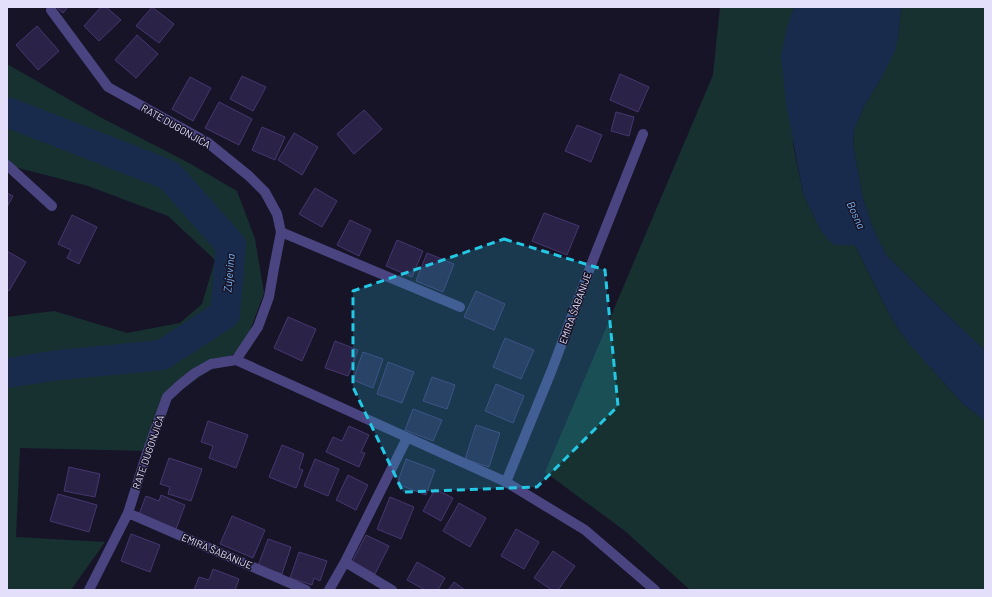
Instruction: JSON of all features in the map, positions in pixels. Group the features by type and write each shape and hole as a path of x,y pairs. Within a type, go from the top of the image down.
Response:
{"street":[{"name":"RATE DUGONJIĆA","path":"51,10 108,87 207,142 249,176 265,192 278,214 281,232 269,297 258,327 236,360 211,364 196,373 167,397 128,513 89,590"},
{"name":"EMIRA ŠABANIJE","path":"506,482 551,372 593,260 643,134"},
{"path":"7,165 52,206"},
{"path":"281,232 460,307"},
{"path":"236,360 506,482 585,530 655,590"},
{"path":"329,590 407,438"},
{"name":"EMIRA ŠABANIJE","path":"128,513 306,590"},
{"path":"344,562 392,590"}],"highlighted area":[{"path":"504,239 605,270 618,406 537,487 403,492 353,387 353,291"}],"green space":[{"path":"720,7 796,7 793,10 793,144 803,193 821,231 855,245 889,313 907,341 963,404 985,421 985,590 690,590 625,531 545,472 713,75"},
{"path":"901,7 985,7 985,351 886,255 872,226 863,199 853,144 854,130 865,104 879,82 898,37"},
{"path":"7,64 98,116 189,163 237,191 255,239 264,293 244,347 169,398 151,451 20,448 16,537 105,542 71,590 7,590 7,317 54,311 127,333 180,323 202,304 215,260 168,216 88,186 7,165"}],"water":[{"name":"Bosna","path":"796,7 901,7 895,51 879,82 865,104 854,130 853,144 863,199 872,226 886,255 985,351 985,421 963,404 907,341 889,313 855,245 834,245 821,231 803,193 786,103 781,55 788,24 793,10"}],"building":[{"path":"56,7 68,7 63,13"},
{"path":"101,7 106,7 121,20 99,41 84,26"},
{"path":"152,7 174,24 159,43 136,26"},
{"path":"37,26 59,51 38,70 16,45"},
{"path":"137,35 158,54 136,78 115,60"},
{"path":"620,74 649,87 638,112 610,100"},
{"path":"242,76 266,87 253,111 230,99"},
{"path":"190,77 211,88 193,121 172,109"},
{"path":"219,102 252,119 239,145 205,128"},
{"path":"364,110 382,129 354,154 337,134"},
{"path":"616,112 634,117 629,136 611,131"},
{"path":"577,125 602,135 591,162 565,151"},
{"path":"262,127 285,137 275,160 252,150"},
{"path":"294,133 318,147 302,175 278,160"},
{"path":"315,188 337,201 322,227 299,214"},
{"path":"7,193 13,196 7,207"},
{"path":"544,213 579,226 567,255 532,241"},
{"path":"72,215 97,227 79,264 67,258 71,250 58,244"},
{"path":"350,220 371,230 359,256 337,245"},
{"path":"397,240 423,251 412,277 386,266"},
{"path":"7,251 26,262 9,291 7,290"},
{"path":"427,253 454,264 443,292 416,281"},
{"path":"476,291 505,304 494,330 464,317"},
{"path":"288,317 316,329 302,361 274,348"},
{"path":"505,338 534,350 521,379 493,367"},
{"path":"335,341 358,350 348,376 325,368"},
{"path":"363,352 383,359 373,388 353,380"},
{"path":"388,362 414,372 402,403 377,394"},
{"path":"432,377 455,385 447,409 423,401"},
{"path":"496,384 524,396 513,423 485,411"},
{"path":"413,409 442,420 433,441 405,430"},
{"path":"208,421 248,435 236,468 209,458 213,446 201,442"},
{"path":"476,425 500,433 489,467 465,459"},
{"path":"349,426 369,435 361,452 365,453 359,467 326,452 333,437 342,441"},
{"path":"282,445 304,454 299,469 303,470 296,488 269,477"},
{"path":"169,458 202,469 191,501 168,494 170,487 160,484"},
{"path":"315,459 339,469 328,496 304,486"},
{"path":"406,459 435,470 426,495 397,484"},
{"path":"69,467 100,474 95,497 64,491"},
{"path":"348,475 368,485 356,510 336,500"},
{"path":"435,489 453,498 441,521 423,511"},
{"path":"58,494 97,505 89,532 50,521"},
{"path":"161,495 185,505 176,529 139,514 146,496 159,501"},
{"path":"390,497 414,507 401,539 377,529"},
{"path":"459,503 486,518 470,547 443,531"},
{"path":"232,516 265,530 253,558 220,544"},
{"path":"516,529 539,542 524,569 501,556"},
{"path":"131,534 160,545 150,572 121,561"},
{"path":"366,535 389,546 375,574 352,562"},
{"path":"268,539 291,547 282,574 258,566"},
{"path":"553,551 575,566 558,590 552,590 534,578"},
{"path":"299,552 327,561 320,581 314,578 312,585 290,578"},
{"path":"417,562 445,578 438,590 425,590 407,580"},
{"path":"213,569 239,579 235,590 194,590 199,577 209,580"},
{"path":"454,582 465,590 448,590"}],"waterway":[{"name":"Zujevina","path":"7,112 169,175 231,245 225,314 162,355 59,365 7,373"}]}
